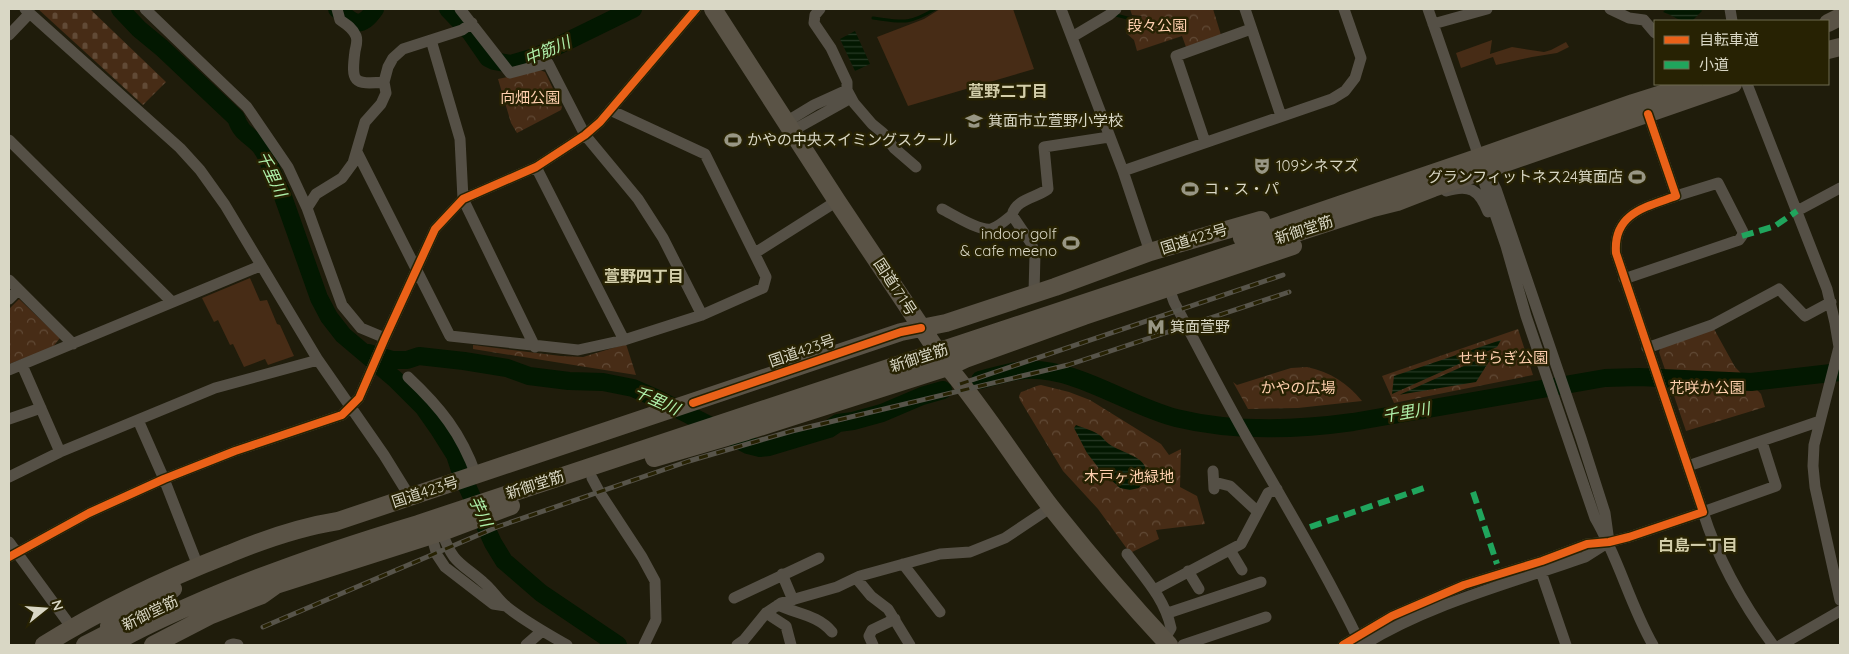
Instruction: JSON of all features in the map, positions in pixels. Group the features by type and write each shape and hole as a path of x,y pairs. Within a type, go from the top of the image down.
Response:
{"highway":[{"name":"国道171号","path":"713,9 837,201 948,367 966,388 1050,505 1109,577 1167,642"},
{"path":"1829,24 1840,17"},
{"name":"新御堂筋","path":"1038,306 1253,247 1397,202 1482,164 1633,103 1683,85"},
{"name":"新御堂筋","path":"111,645 141,628 234,587 463,502 481,491 685,430 1038,306 1361,197 1482,164 1648,114 1730,85"},
{"name":"国道423号","path":"153,645 211,615 262,595 276,585 435,534 463,502 481,491 662,413 901,332 1038,306 1150,252 1302,209 1361,197"},
{"name":"国道423号","path":"481,491 592,478 747,431 948,367 965,359 1084,316 1314,238 1397,202"},
{"name":"国道423号","path":"44,645 72,628 185,571 285,532 338,521 410,497 463,502"},
{"name":"新御堂筋","path":"85,645 179,599 229,578 287,557 463,502"},
{"path":"85,645 105,628 185,582 257,550 338,521"},
{"path":"118,645 160,627 276,585"}],"street":[{"path":"145,9 247,107 288,167 307,208 342,304 361,328 385,338"},
{"path":"460,9 468,26 497,56 510,73 548,63 585,135 638,199 663,238 702,315"},
{"path":"13,555 89,513 164,478 235,451 342,415 359,398 435,229 463,200 536,167 585,135 600,122 696,9"},
{"path":"820,9 815,15 814,24 832,48 847,82 849,94 872,124 883,133 894,148 916,167"},
{"path":"1061,9 1123,171 1150,252"},
{"path":"1072,37 1116,9"},
{"path":"1244,9 1281,116"},
{"path":"1123,171 1332,99 1345,91 1355,78 1361,58 1344,9"},
{"path":"1428,9 1482,164 1496,189 1605,513 1609,542"},
{"path":"1433,24 1487,9"},
{"path":"1610,9 1629,18 1644,20 1654,33"},
{"path":"9,35 27,11 180,148 200,170 225,205 318,360 384,455 410,497"},
{"path":"338,13 340,20 352,29 357,40 353,73 356,80 362,84 384,82"},
{"path":"307,208 316,194 342,178 353,163 365,122 381,104 386,93 384,82 388,67 393,58 403,49 468,26"},
{"path":"1205,142 1176,56 1251,29"},
{"path":"431,40 460,139 463,200 535,347"},
{"path":"1747,85 1831,302 1839,346 1831,384 1814,445 1813,466 1815,487 1837,566 1840,600"},
{"path":"789,126 814,105 849,94"},
{"path":"357,152 450,336 535,347 578,350 624,340 702,315 764,288 766,277 705,154 610,110"},
{"path":"1648,114 1676,196"},
{"path":"942,209 974,225 988,229 995,227 1012,215 1013,210 1023,201 1038,196 1048,189 1044,147 1110,137"},
{"path":"9,140 172,302"},
{"path":"1482,164 1484,182 1506,246 1554,402 1596,518 1609,542 1634,608 1653,645"},
{"path":"536,167 624,340"},
{"path":"1624,279 1739,240 1742,232 1718,183 1676,196 1631,215 1622,225 1616,238 1615,248 1624,279 1654,369 1714,542 1734,584 1754,619 1773,645"},
{"path":"1397,202 1416,200 1458,188 1467,188 1475,191 1485,205 1500,247 1514,275"},
{"path":"1797,211 1840,188"},
{"path":"755,253 837,201"},
{"path":"1012,215 1031,243 1035,254 1038,306"},
{"path":"9,370 260,266"},
{"path":"9,280 73,344"},
{"path":"1169,288 1174,302 1234,415 1361,642"},
{"path":"1647,348 1712,325 1779,289 1805,316 1831,302"},
{"path":"9,299 18,290"},
{"path":"9,477 60,452 215,388 318,360"},
{"path":"22,365 60,452"},
{"path":"408,377 431,398 450,422 464,445 481,491"},
{"path":"9,420 41,408"},
{"path":"138,420 164,478 198,566"},
{"path":"1688,466 1820,421"},
{"path":"1361,642 1392,616 1464,586 1542,561 1587,544 1609,542 1629,537 1776,486 1762,442"},
{"path":"9,469 27,467"},
{"path":"592,478 656,581 656,620 644,645"},
{"path":"1214,481 1230,486 1258,512"},
{"path":"1154,590 1241,544 1268,493 1277,489"},
{"path":"737,645 744,640 766,613 778,605 837,587 856,578 940,554 970,552 1005,538 1047,510 1050,505"},
{"path":"435,534 454,558 482,581 506,606 542,631 567,645"},
{"path":"9,542 13,555 72,628"},
{"path":"1343,645 1361,642 1423,614 1585,557 1609,542"},
{"path":"1230,550 1242,570"},
{"path":"1127,554 1154,590 1168,613 1171,628 1167,642"},
{"path":"734,598 819,558"},
{"path":"904,564 940,612"},
{"path":"1188,571 1199,589"},
{"path":"1541,572 1564,645"},
{"path":"782,574 793,600"},
{"path":"856,578 871,596 888,609 895,619 903,643"},
{"path":"1168,613 1261,582"},
{"path":"778,605 791,612 812,617 825,624 832,632"},
{"path":"1782,645 1840,611"},
{"path":"766,613 786,626 791,645"},
{"path":"1183,645 1266,617"},
{"path":"873,645 868,636 872,630 895,619"},
{"path":"526,645 542,631"},
{"path":"230,645 238,645"}],"green space":[{"path":"38,9 90,9 166,82 143,105"},
{"path":"940,9 1013,9 1034,69 908,106 877,37 924,19"},
{"name":"段々公園","path":"1130,9 1213,9 1221,35 1186,47 1182,36 1137,51 1134,40 1126,33 1142,16 1132,15"},
{"path":"1492,40 1490,54 1512,47 1544,52 1566,42 1569,47 1557,53 1496,65 1493,57 1461,68 1456,53"},
{"name":"向畑公園","path":"540,70 545,72 562,107 561,110 517,133 511,123 498,79"},
{"path":"250,278 260,301 267,300 294,356 268,365 265,359 244,367 233,344 230,345 218,320 214,322 202,298"},
{"path":"19,299 60,338 52,348 9,364 9,309"},
{"name":"せせらぎ公園","path":"1518,329 1533,375 1394,403 1382,376"},
{"name":"花咲か公園","path":"1714,329 1735,367 1761,394 1765,407 1686,431 1659,352 1661,347"},
{"path":"626,344 636,375 473,349 473,345 583,357"},
{"name":"かやの広場","path":"1307,367 1338,379 1362,401 1298,408 1248,409 1233,382 1237,385 1291,368"},
{"name":"木戸ヶ池緑地","path":"1041,385 1069,392 1090,400 1161,444 1169,455 1181,449 1180,487 1197,496 1205,524 1156,530 1159,539 1130,553 1098,509 1063,471 1020,400 1021,392"}],"shaded area":[{"path":"1666,9 1701,9 1702,11 1693,20 1679,19 1663,12"},
{"path":"855,31 870,64 855,71 840,39"},
{"path":"1501,340 1497,347 1392,394 1394,376"},
{"path":"1495,352 1476,382 1400,395"},
{"path":"1076,425 1098,434 1109,444 1139,459 1144,464 1146,470 1145,478 1139,488 1130,490 1120,488 1101,471 1087,453 1074,428"}],"waterway":[{"name":"千里川","path":"120,9 139,29 162,48 236,118 243,130 263,150 281,191 319,298 329,317 343,335 395,379 424,408 455,455 461,473 493,543 504,561 541,593 618,645"},
{"name":"中筋川","path":"337,9 356,22 365,20 375,9"},
{"name":"中筋川","path":"448,9 470,32 488,58 511,64 535,57 633,9"},
{"path":"873,18 905,21 918,18 935,9"},
{"path":"1116,15 1131,19"},
{"name":"千里川","path":"368,353 392,360 407,360 419,356 464,361 507,368 529,376 569,381 603,382 633,388 748,445 760,448 829,429 838,423 882,413 922,396 943,390"},
{"name":"千里川","path":"980,380 1025,370 1044,370 1082,380 1139,405 1176,418 1198,423 1242,428 1287,428 1353,422 1605,378 1639,377 1751,382 1840,372"}],"railway":[{"path":"960,384 1283,275"},
{"path":"263,627 497,527 689,461 792,431 1068,365 1289,292"}],"marked path":[{"path":"1742,236 1775,226 1797,211"},
{"path":"1310,527 1424,488"},
{"path":"1473,492 1497,564"}],"cycle path":[{"path":"9,557 89,513 164,479 235,451 342,415 359,398 435,229 463,199 536,167 585,135 600,122 696,9"},
{"path":"1343,645 1392,616 1464,585 1542,561 1587,544 1609,542 1629,537 1703,512 1616,253 1616,240 1626,220 1643,208 1676,196 1648,114"},
{"path":"693,403 901,332 921,328"}],"place":[{"name":"箕面市立萱野小学校","path":"974,121"},
{"name":"かやの中央スイミングスクール","path":"733,140"},
{"name":"109シネマズ","path":"1262,166"},
{"name":"グランフィットネス24箕面店","path":"1637,177"},
{"name":"コ・ス・パ","path":"1190,189"},
{"name":"indoor golf & cafe meeno","path":"1071,243"},
{"name":"箕面萱野","path":"1156,327"}],"district":[{"name":"萱野二丁目","path":"1008,91"},
{"name":"萱野四丁目","path":"644,276"},
{"name":"白島一丁目","path":"1698,545"}],"water label":[{"name":"芋川","path":"481,511"}]}
